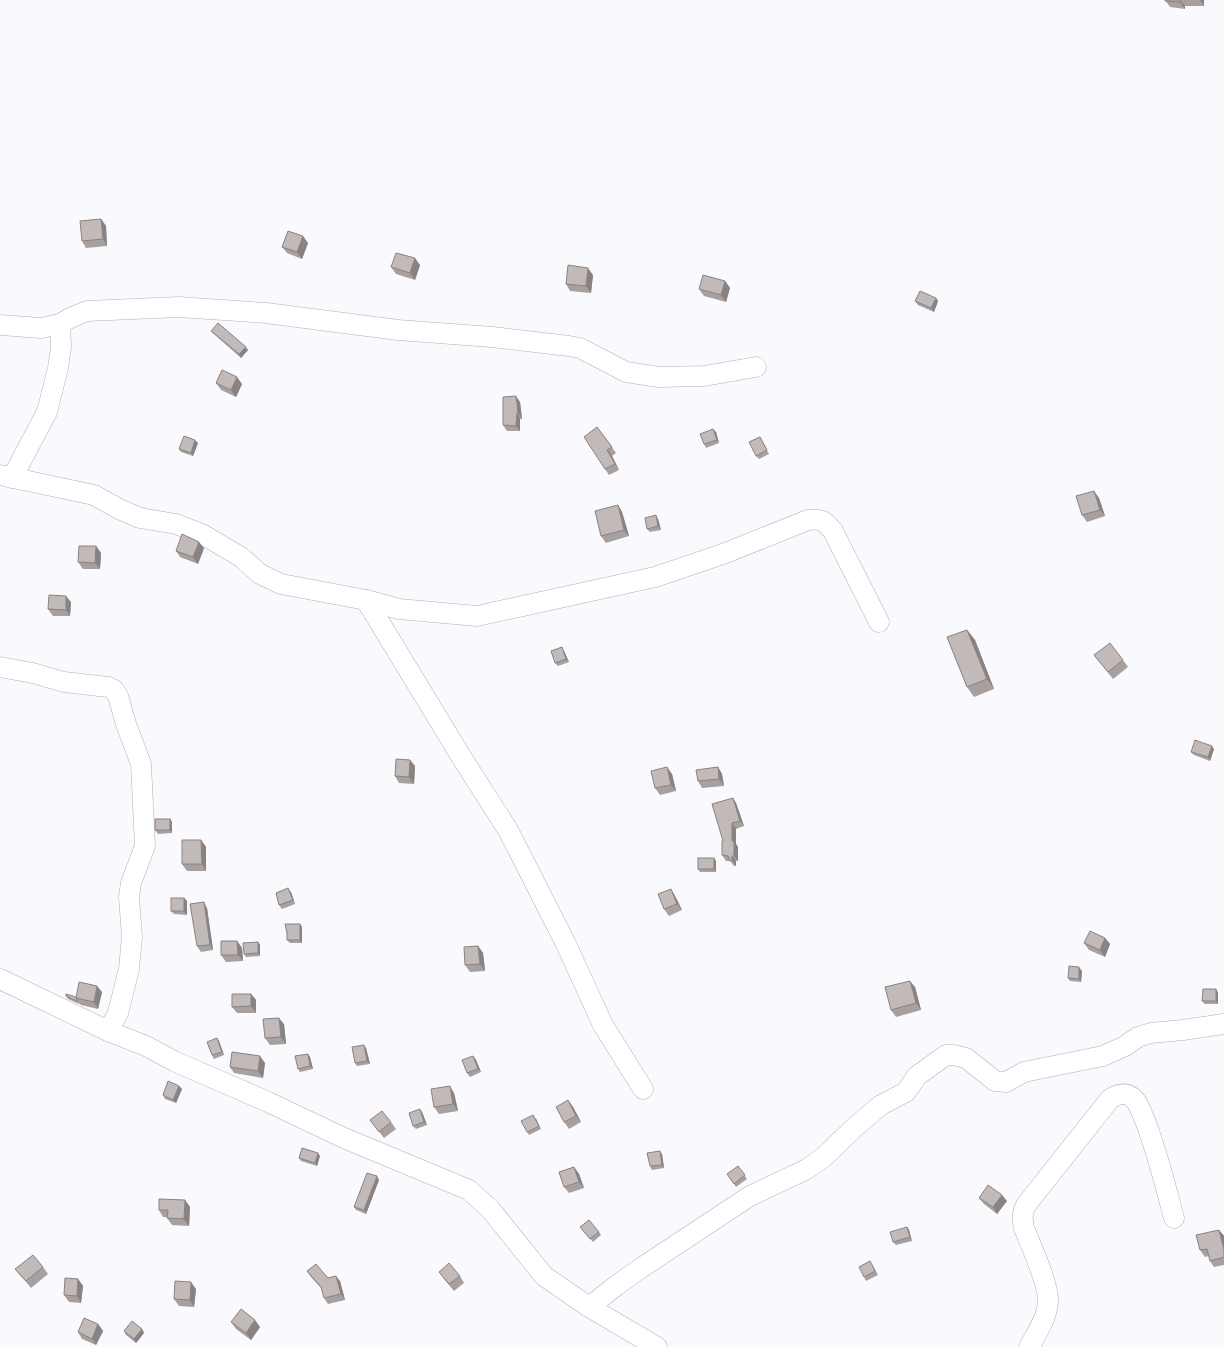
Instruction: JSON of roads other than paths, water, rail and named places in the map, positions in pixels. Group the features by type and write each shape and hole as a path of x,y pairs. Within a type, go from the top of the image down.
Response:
{"street":[{"path":"0,325 41,328 60,324 87,311 179,307 266,313 398,330 492,337 569,346 580,348 626,372 659,377 704,376 756,367"},
{"path":"60,324 61,347 58,368 47,412 6,476 94,495 119,509 140,518 176,524 202,534 241,557 260,574 281,584 366,600 399,609 477,616 655,577 723,554 808,520 818,519 827,524 833,532 879,622"},
{"path":"366,600 462,758 508,830 565,942 603,1024 643,1089"},
{"path":"0,667 33,673 64,682 108,687 114,690 118,696 126,724 141,764 145,846 131,883 129,898 132,937 129,969 118,1013 108,1031"},
{"path":"0,979 108,1031 146,1046 174,1061 268,1102 344,1138 469,1190 490,1209 544,1276 589,1307 656,1347"},
{"path":"589,1307 635,1272 750,1196 807,1169 824,1157 855,1127 881,1105 906,1092 917,1076 946,1055 966,1058 995,1081 1006,1082 1024,1072 1102,1056 1125,1046 1138,1037 1152,1033 1224,1024"},
{"path":"1029,1347 1046,1314 1048,1302 1047,1288 1024,1228 1022,1219 1023,1212 1026,1205 1110,1099 1117,1094 1126,1094 1134,1098 1138,1106 1148,1129 1174,1218"}]}
